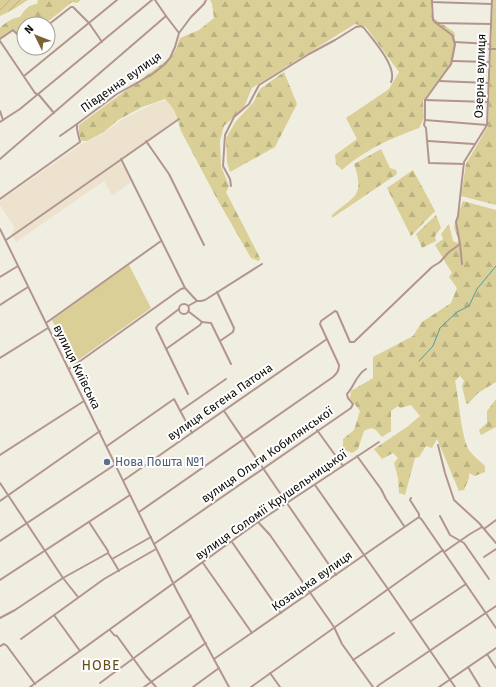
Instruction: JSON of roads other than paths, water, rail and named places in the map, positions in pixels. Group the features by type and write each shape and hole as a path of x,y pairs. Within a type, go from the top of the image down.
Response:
{"street":[{"path":"24,76 117,0"},
{"path":"0,122 20,109 154,0 179,33 206,0"},
{"name":"Озерна вулиця","path":"462,264 456,222 464,164 474,144 487,125 492,0"},
{"path":"464,164 429,163 428,141 426,128 424,125 425,100 452,61 455,44 452,34 433,20 432,1 491,4"},
{"path":"56,19 73,7 89,23 102,42"},
{"path":"0,159 166,16"},
{"path":"436,23 490,24"},
{"path":"231,186 230,179 223,166 225,135 234,117 246,107 257,88 264,82 309,54 356,27 361,26 378,46 392,69 393,78 391,82"},
{"path":"16,33 13,30 0,40 37,94 54,113"},
{"name":"Південна вулиця","path":"0,199 80,142 77,124 117,94 151,75 164,65 173,53 179,33"},
{"path":"454,42 490,44"},
{"path":"489,49 496,49"},
{"path":"452,61 489,62"},
{"path":"439,81 488,83"},
{"path":"425,100 488,102"},
{"path":"0,111 3,120"},
{"path":"6,240 179,119"},
{"path":"425,120 487,125"},
{"path":"60,136 77,124"},
{"path":"146,141 169,174 204,245"},
{"path":"428,141 474,144"},
{"path":"121,159 185,288 198,301"},
{"name":"вулиця Київська","path":"0,229 124,480 173,584 229,687"},
{"path":"46,323 161,241"},
{"path":"138,512 333,378 339,369 339,365 320,324 322,320 335,311 337,312 350,342 354,342 432,267 460,244"},
{"path":"188,394 156,329 156,326 179,309 182,304 186,304 188,306 198,301 201,302 205,300 262,264"},
{"path":"0,277 18,266"},
{"path":"0,305 28,287"},
{"path":"69,369 181,289 185,288"},
{"path":"217,292 234,328 233,332 220,341"},
{"path":"188,306 188,311"},
{"path":"179,309 183,313 188,311"},
{"path":"188,311 202,322 211,323 231,364"},
{"path":"166,349 200,325 202,322"},
{"path":"0,358 48,328"},
{"name":"вулиця Євгена Патона","path":"124,480 327,339"},
{"name":"вулиця Ольги Кобилянської","path":"154,544 350,408 353,404 348,398 347,394 352,388 359,374 366,369"},
{"path":"180,411 226,379"},
{"path":"107,446 174,399 192,433"},
{"path":"0,455 84,401"},
{"path":"224,411 336,575"},
{"path":"317,430 343,466"},
{"path":"0,501 100,431"},
{"name":"вулиця Соломії Крушельницької","path":"30,687 258,522 379,442"},
{"path":"438,445 454,500 480,522 483,528 496,543"},
{"path":"357,456 381,489 404,526"},
{"path":"0,541 116,464"},
{"path":"0,484 63,578 78,597"},
{"path":"315,484 455,687"},
{"path":"0,580 130,495"},
{"path":"411,498 410,500 419,514 419,517 496,628"},
{"path":"440,516 450,535 464,543 489,580"},
{"name":"Козацька вулиця","path":"214,659 310,594 404,526 419,517"},
{"path":"251,687 334,626 443,551 496,520"},
{"path":"89,521 119,570"},
{"path":"258,522 270,535 310,594 334,626 342,644 373,687"},
{"path":"112,559 151,537"},
{"path":"232,542 281,613"},
{"path":"20,639 78,597 119,570 156,549"},
{"path":"484,557 496,549"},
{"path":"0,618 15,610 63,578 108,553"},
{"path":"203,563 252,633"},
{"path":"411,622 466,584"},
{"path":"377,687 496,606"},
{"path":"54,615 80,651"},
{"path":"100,683 191,616"},
{"path":"110,630 117,636 146,676 156,687"},
{"path":"354,660 394,632"},
{"path":"144,687 206,643"},
{"path":"0,646 4,644 7,646 35,684"},
{"path":"439,687 496,648"},
{"path":"488,654 496,668"},
{"path":"468,667 480,687"},
{"path":"193,687 219,668"},
{"path":"270,673 280,687"}],"waterway":[{"path":"419,361 433,346 440,328 457,312 469,306 477,289 496,266"}],"place":[{"name":"Нова Пошта №1","path":"107,462"}],"district":[{"name":"НОВЕ","path":"101,665"}]}
